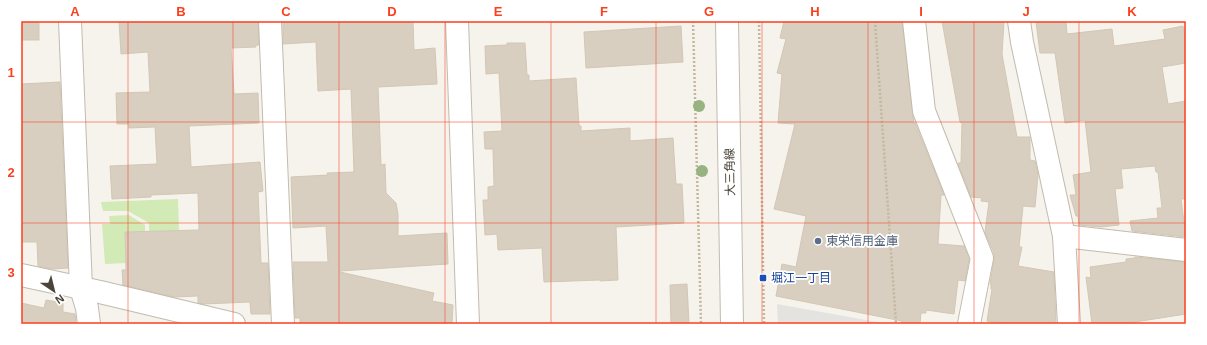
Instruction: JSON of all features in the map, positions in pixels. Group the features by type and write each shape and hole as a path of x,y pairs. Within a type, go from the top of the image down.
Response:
{"street":[{"path":"70,21 81,288 87,308 89,324"},
{"path":"270,21 283,324"},
{"path":"457,21 468,324"},
{"name":"大三角線","path":"727,21 732,324"},
{"path":"914,21 924,111 982,258 969,324"},
{"path":"1019,21 1022,42 1064,236 1069,324"},
{"path":"1064,236 1186,250"},
{"path":"21,275 234,324"}],"path":[{"path":"693,21 701,324"},
{"path":"759,21 764,324"},
{"path":"875,21 896,324"}],"green space":[{"path":"178,199 180,261 171,261 169,231 149,231 149,223 128,211 103,211 101,202"},
{"path":"129,215 145,225 145,231 125,232 126,263 105,264 102,224 110,224 109,216"}],"shaded area":[{"path":"777,304 888,324 778,324"}],"building":[{"path":"21,21 39,21 39,40 21,40"},
{"path":"119,21 258,21 259,45 256,45 256,47 231,48 234,94 258,93 259,123 189,126 191,167 260,162 263,191 258,192 261,263 268,263 270,314 251,314 250,302 203,304 198,303 198,296 174,297 123,285 122,270 126,270 125,232 199,230 198,193 151,195 151,197 112,199 110,166 157,164 155,127 129,128 129,124 117,124 116,93 150,92 148,52 121,54"},
{"path":"283,21 413,21 414,50 435,48 437,84 378,87 381,165 385,164 386,193 396,203 398,214 398,236 447,233 448,264 340,272 434,293 432,301 453,305 452,324 300,324 300,318 295,318 293,262 328,262 326,226 293,228 291,177 354,172 351,89 318,91 316,42 283,44"},
{"path":"784,21 902,21 914,124 915,123 944,195 941,195 938,244 964,246 969,259 965,281 958,280 954,314 926,310 926,313 921,313 920,324 901,324 902,321 776,296 782,264 796,267 806,216 774,209 795,124 778,123 782,74 777,73 786,39 780,38"},
{"path":"942,21 1004,21 1002,54 1017,137 1030,137 1030,160 1035,161 1038,175 1035,207 1023,206 1019,247 1022,247 1018,266 1054,272 1056,324 1006,324 987,321 992,289 990,284 994,260 994,253 985,232 989,202 981,201 982,198 971,197 958,163 961,163 962,123 960,122"},
{"path":"1066,21 1067,34 1112,29 1114,46 1165,39 1163,30 1183,26 1186,41 1186,63 1162,67 1168,104 1186,101 1186,199 1181,199 1186,237 1132,231 1130,221 1158,218 1157,208 1162,208 1158,172 1156,172 1155,166 1121,169 1123,188 1115,189 1119,225 1101,227 1079,225 1078,216 1076,216 1070,195 1076,195 1073,175 1091,172 1085,120 1065,123 1055,53 1040,53 1036,22"},
{"path":"681,26 683,62 586,68 584,32"},
{"path":"507,43 525,43 527,75 529,75 529,81 576,78 579,126 581,126 581,131 630,128 630,141 673,138 676,184 682,184 684,223 616,227 618,280 544,282 542,248 498,250 497,234 485,235 483,200 488,200 488,187 494,186 493,149 485,149 484,132 502,131 499,73 486,74 485,46 507,45"},
{"path":"60,82 68,268 52,269 38,266 37,242 21,242 21,84"},
{"path":"1135,257 1186,262 1186,314 1122,324 1092,324 1086,277 1091,278 1090,267 1126,262 1126,259"},
{"path":"687,284 689,324 671,324 670,285"},
{"path":"46,300 63,303 63,312 75,314 76,324 21,324 21,303 44,308"}],"place":[{"name":"東栄信用金庫","path":"818,241"},
{"name":"堀江一丁目","path":"763,278"}]}
